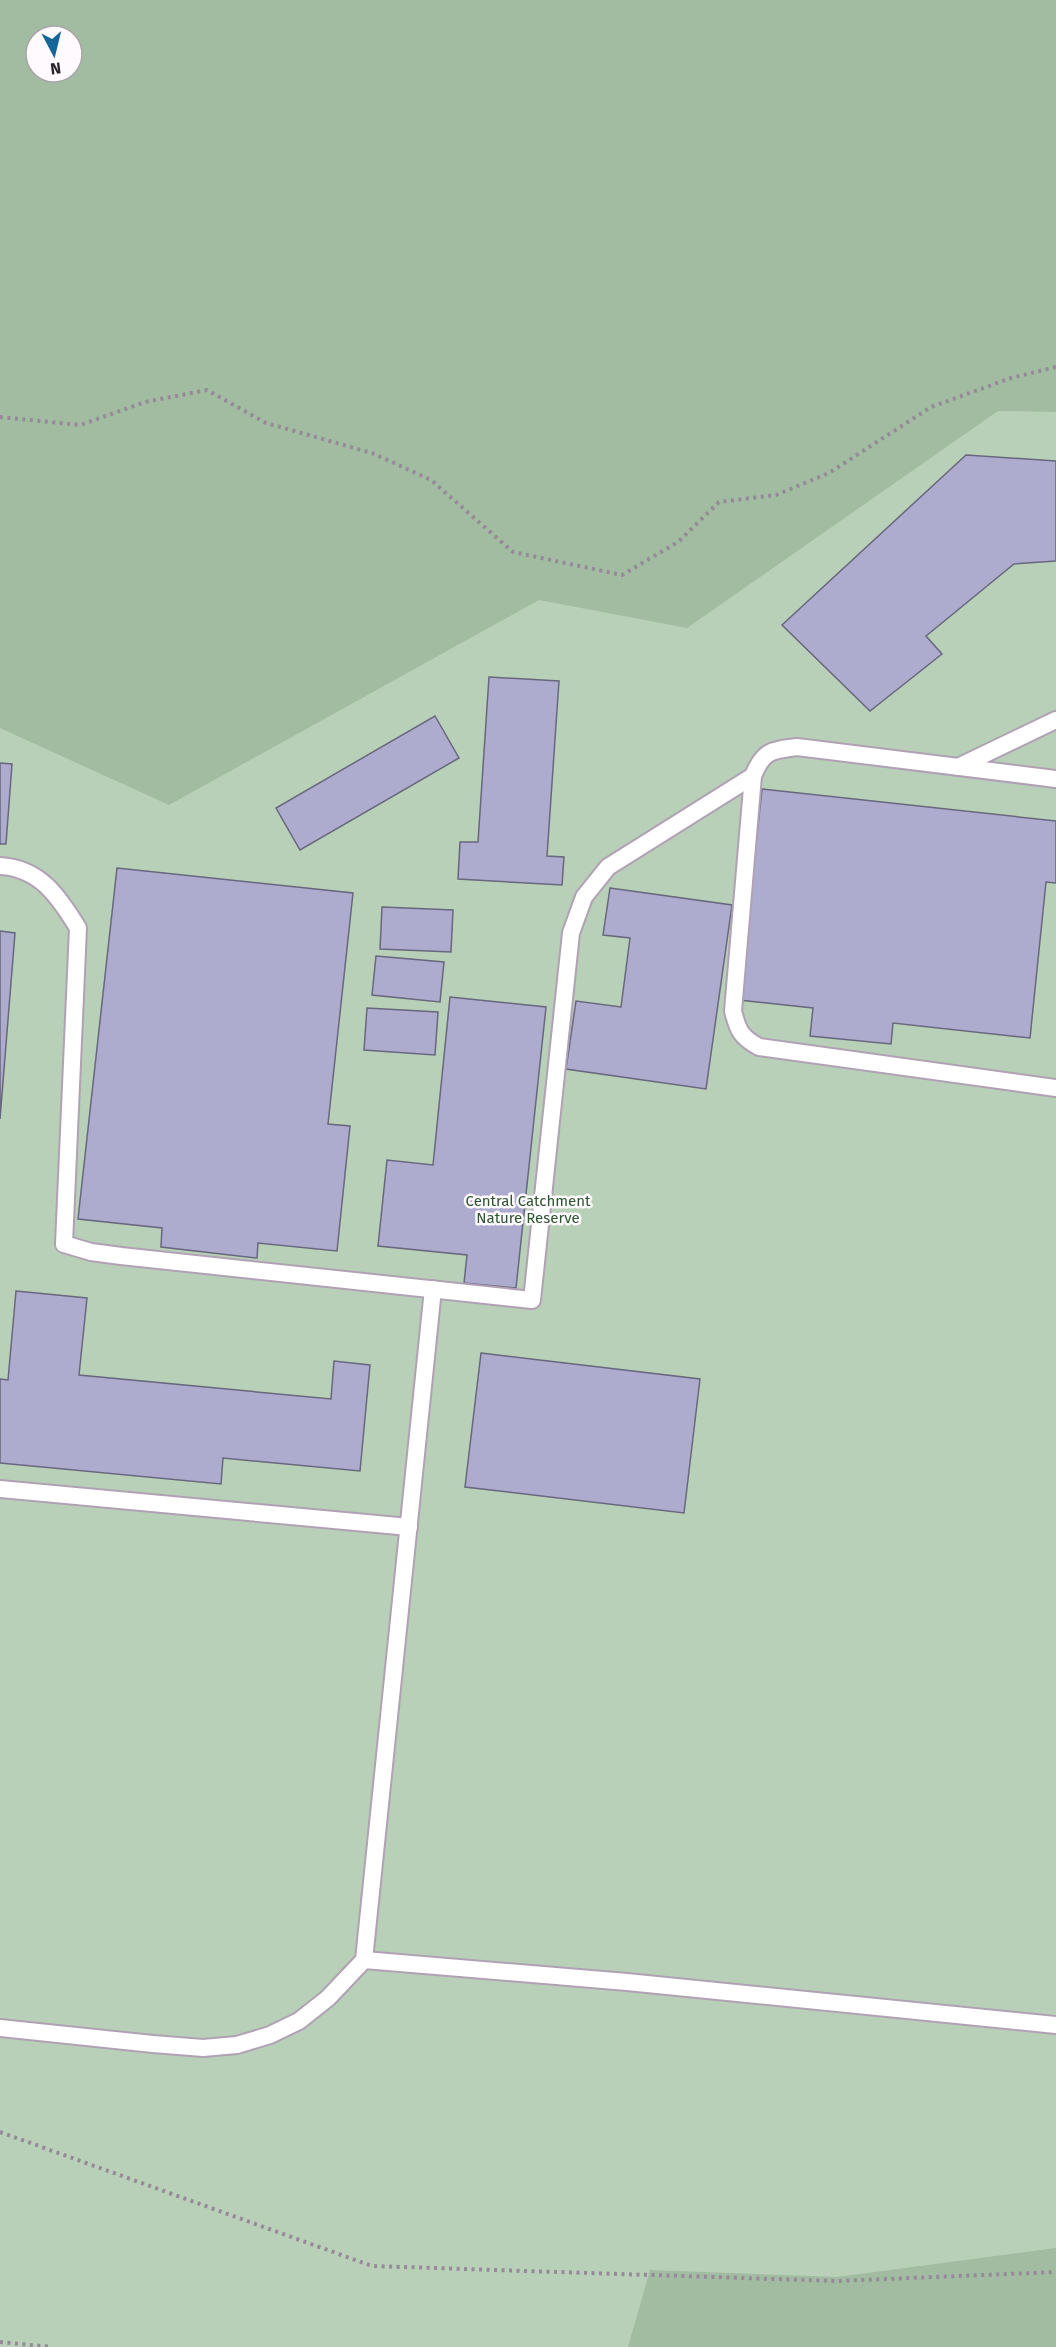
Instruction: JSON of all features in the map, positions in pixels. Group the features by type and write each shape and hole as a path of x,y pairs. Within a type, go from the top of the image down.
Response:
{"lane":[{"path":"958,767 1056,720"},
{"path":"1056,779 797,747 774,749 759,760 753,776 733,1011 737,1027 745,1040 759,1047 1056,1088"},
{"path":"0,866 29,872 46,884 60,899 78,928 64,1244 91,1252 121,1256 532,1300 572,933 584,897 608,867 753,776"},
{"path":"0,2028 203,2048 237,2045 270,2035 299,2021 328,1998 364,1960 433,1289"},
{"path":"0,1489 409,1527"},
{"path":"364,1960 627,1982 1056,2025"}],"path":[{"path":"0,417 80,425 145,402 207,390 266,423 372,453 431,480 513,552 622,575 678,542 719,502 776,495 830,473 932,407 1011,378 1056,367"},
{"path":"0,2132 372,2266 837,2281 1056,2271"},
{"path":"0,2342 52,2347"}],"green space":[{"name":"Central Catchment Nature Reserve","path":"0,0 1056,0 1056,2347 0,2347"},
{"path":"0,0 1056,0 1056,412 998,411 687,628 539,600 169,805 0,728"},
{"path":"1056,2248 1056,2347 628,2347 650,2270 837,2277"}],"building":[{"path":"966,455 1056,461 1056,561 1014,564 926,636 942,654 870,711 782,625"},
{"path":"489,677 559,681 547,856 564,857 562,885 458,879 460,842 478,842"},
{"path":"435,716 459,758 300,850 276,808"},
{"path":"0,763 12,764 6,844 0,844"},
{"path":"762,789 1056,821 1056,883 1046,882 1030,1038 893,1023 891,1044 810,1036 813,1008 739,1000"},
{"path":"117,868 353,893 328,1124 350,1126 337,1251 258,1243 257,1258 161,1247 162,1228 78,1219"},
{"path":"610,888 732,905 706,1089 566,1069 576,1001 621,1007 630,938 603,935"},
{"path":"382,907 453,910 451,952 380,949"},
{"path":"0,931 15,933 0,1119"},
{"path":"376,956 444,962 440,1002 372,995"},
{"path":"450,997 546,1007 516,1288 464,1283 467,1255 378,1246 387,1160 433,1165"},
{"path":"367,1008 438,1012 435,1055 364,1050"},
{"path":"16,1291 87,1298 79,1375 331,1399 334,1361 370,1365 360,1471 223,1458 221,1484 0,1463 0,1379 8,1380"},
{"path":"481,1353 700,1379 684,1513 465,1487"}]}
